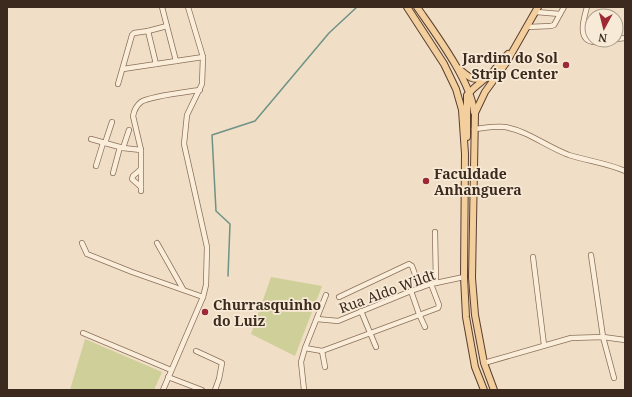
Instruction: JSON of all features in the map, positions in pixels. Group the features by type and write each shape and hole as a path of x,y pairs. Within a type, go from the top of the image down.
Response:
{"main road":[{"path":"408,7 444,64 456,90 462,115 465,154 464,278 466,317 475,367 484,390"},
{"path":"417,7 455,64 474,104 472,278 475,315 484,363 494,390"},
{"path":"475,113 485,92 506,62 537,9"},
{"path":"465,154 468,122 466,101 469,92 493,72 512,50"},
{"path":"455,64 469,78 478,80 488,76"},
{"path":"465,166 468,193 473,195"},
{"path":"464,212 470,218 472,243"}],"street":[{"path":"162,7 176,61"},
{"path":"162,390 203,297 206,285 207,247 184,144 187,115 202,84 203,57 188,7"},
{"path":"527,27 551,26 556,22 564,7"},
{"path":"537,9 560,14"},
{"path":"584,19 582,27 584,34"},
{"path":"118,84 132,35 134,33 167,26"},
{"path":"148,31 156,64"},
{"path":"123,69 203,57"},
{"path":"140,170 132,176 132,179 141,189 141,150 133,116 134,110 141,102 152,98 200,90"},
{"path":"96,166 112,122"},
{"path":"474,129 503,127 516,130 570,155 625,171"},
{"path":"114,173 128,130"},
{"path":"91,139 122,148 141,150"},
{"path":"305,348 322,351 439,307 434,283 435,232"},
{"path":"82,243 87,254 132,272 203,297"},
{"path":"157,243 183,289"},
{"path":"591,255 603,337 614,378"},
{"path":"533,258 544,345"},
{"path":"339,297 409,264 412,266 420,288"},
{"name":"Rua Aldo Wildt","path":"317,319 338,321 411,290 434,283 464,278"},
{"path":"411,290 425,327"},
{"path":"304,390 301,362 305,348 326,296"},
{"path":"361,311 376,347"},
{"path":"83,334 171,370"},
{"path":"484,363 571,338 603,337 625,340"},
{"path":"322,351 325,366"},
{"path":"196,352 222,363 215,390"},
{"path":"168,377 202,390"}],"green space":[{"path":"271,277 322,286 295,356 251,334"},
{"path":"85,339 162,372 154,390 70,390"}],"waterway":[{"path":"228,276 230,224 216,211 212,135 255,121 329,33 357,7"}],"place":[{"name":"Jardim do Sol Strip Center","path":"566,65"},
{"name":"Faculdade Anhanguera","path":"426,181"},
{"name":"Churrasquinho do Luiz","path":"205,312"}]}
